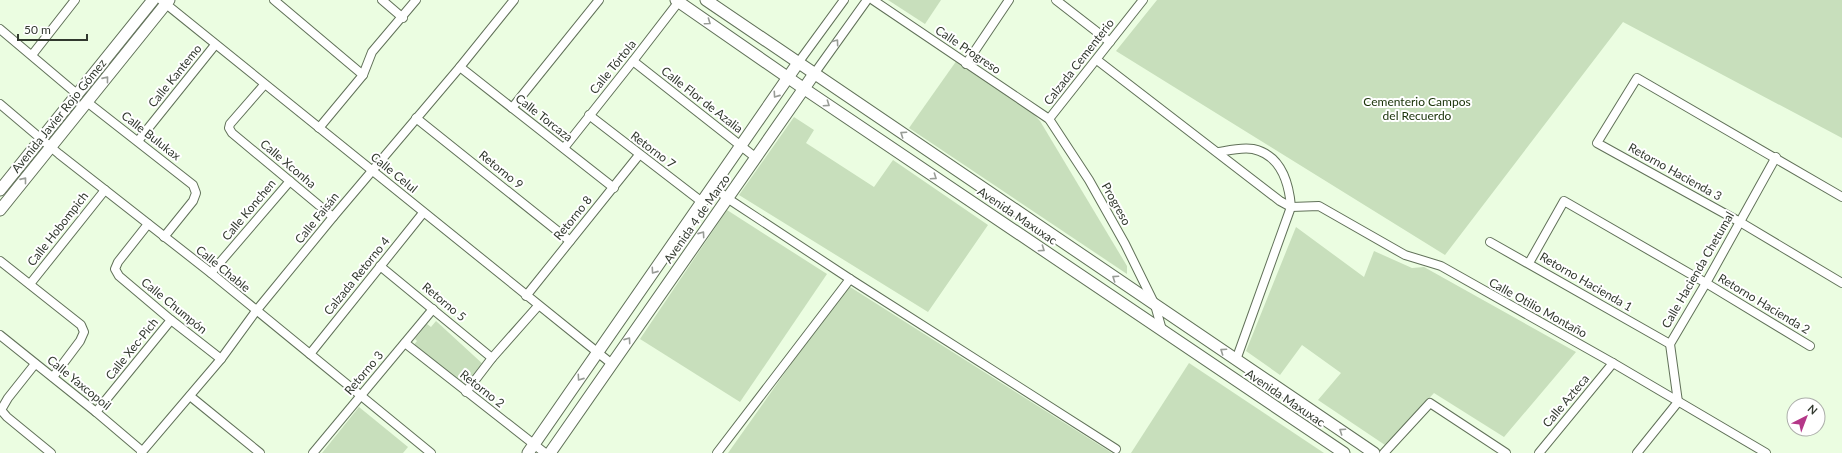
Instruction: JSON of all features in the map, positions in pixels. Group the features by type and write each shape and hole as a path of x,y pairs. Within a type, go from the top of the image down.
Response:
{"main road":[{"name":"Avenida Javier Rojo Gómez","path":"0,190 153,0"},
{"name":"Avenida Maxuxac","path":"706,0 1374,453"},
{"name":"Avenida Javier Rojo Gómez","path":"0,210 87,102 165,1"},
{"name":"Avenida Maxuxac","path":"678,1 788,78 1344,453"},
{"name":"Avenida 4 de Marzo","path":"531,449 798,63"},
{"name":"Avenida 4 de Marzo","path":"550,453 814,74"}],"street":[{"path":"32,55 75,0"},
{"path":"274,0 363,75"},
{"path":"382,0 403,18"},
{"path":"319,128 363,75 372,52 403,18 416,0"},
{"name":"Calle Faisán","path":"142,452 221,359 256,311 333,217 460,67 514,0"},
{"path":"512,108 599,0"},
{"name":"Avenida 4 de Marzo","path":"798,63 844,0"},
{"name":"Avenida 4 de Marzo","path":"814,74 867,0"},
{"name":"Calle Progreso","path":"873,0 1050,120"},
{"path":"966,64 1009,0"},
{"path":"1056,0 1110,42"},
{"name":"Calzada Cementerio","path":"1050,120 1143,0"},
{"name":"Calle Celul","path":"165,1 215,45 612,364"},
{"name":"Calle Tórtola","path":"564,148 633,62 678,1"},
{"path":"0,29 77,94"},
{"name":"Calle Kantemo","path":"138,141 215,45"},
{"path":"1097,60 1219,152 1280,201 1291,207"},
{"name":"Calle Flor de Azalia","path":"633,62 755,157"},
{"name":"Calle Torcaza","path":"460,67 614,188"},
{"name":"Retorno Hacienda 3","path":"1776,157 1637,78 1597,143 1740,222 1842,283"},
{"name":"Calle Xconha","path":"264,84 230,124 229,128 232,133 333,217"},
{"name":"Calle Bulukax","path":"87,102 193,185 196,193 192,201 164,237"},
{"name":"Calle Chable","path":"0,104 310,354 430,453"},
{"name":"Retorno 7","path":"590,116 702,202"},
{"name":"Retorno 9","path":"416,118 570,241"},
{"name":"Progreso","path":"1050,120 1089,180 1125,244 1155,305 1162,330"},
{"path":"1219,152 1239,148 1254,149 1269,157 1281,169 1289,189 1291,207 1236,360"},
{"name":"Retorno 8","path":"526,296 639,155"},
{"path":"1776,157 1842,197"},
{"name":"Calle Hacienda Chetumal","path":"1678,402 1670,344 1776,157"},
{"name":"Calle Konchen","path":"211,274 290,181"},
{"path":"713,186 727,198 850,279 1116,449"},
{"name":"Calle Hobompich","path":"30,284 105,190"},
{"path":"1528,263 1564,202 1706,282"},
{"name":"Calle Otilio Montaño","path":"1291,207 1319,206 1405,255 1441,266 1613,363 1766,453"},
{"name":"Calzada Retorno 4","path":"310,354 423,213"},
{"name":"Calle Chumpón","path":"148,224 118,262 115,269 119,276 171,320 221,359"},
{"name":"Retorno Hacienda 1","path":"1490,242 1670,344"},
{"path":"0,261 81,325 84,332 80,341 53,378"},
{"name":"Retorno 5","path":"380,266 492,358"},
{"path":"717,453 850,279"},
{"name":"Retorno Hacienda 2","path":"1706,282 1810,346"},
{"path":"466,392 492,358 538,306"},
{"name":"Retorno 3","path":"313,453 434,309"},
{"name":"Calle Xec-Pich","path":"96,412 171,320"},
{"name":"Calle Yaxcopoil","path":"0,335 96,412 142,452"},
{"name":"Retorno 2","path":"405,343 466,392 531,449 545,453"},
{"name":"Calle Azteca","path":"1539,453 1613,363"},
{"path":"36,364 8,398 1,410 7,417 50,453"},
{"path":"190,396 260,453"},
{"path":"1637,453 1678,402"},
{"path":"1384,453 1430,403 1506,453"}],"green space":[{"path":"888,0 941,0 925,24"},
{"name":"Cementerio Campos del Recuerdo","path":"1157,0 1842,0 1842,138 1623,22 1445,255 1116,51"},
{"path":"957,60 1026,106 1040,121 1127,266 1127,274 909,128"},
{"path":"794,117 814,130 806,143 874,187 893,160 988,225 928,312 739,195"},
{"path":"727,210 827,274 740,402 640,339"},
{"path":"1296,227 1364,277 1374,251 1412,268 1424,267 1576,352 1504,437 1434,393 1385,445 1318,400 1341,373 1302,345 1280,375 1246,351"},
{"path":"847,285 1112,453 728,453"},
{"path":"436,321 485,366 463,390 413,346 417,341 415,339 427,324 431,327"},
{"path":"1189,363 1324,453 1131,453"},
{"path":"359,407 408,447 403,453 322,453"}]}
